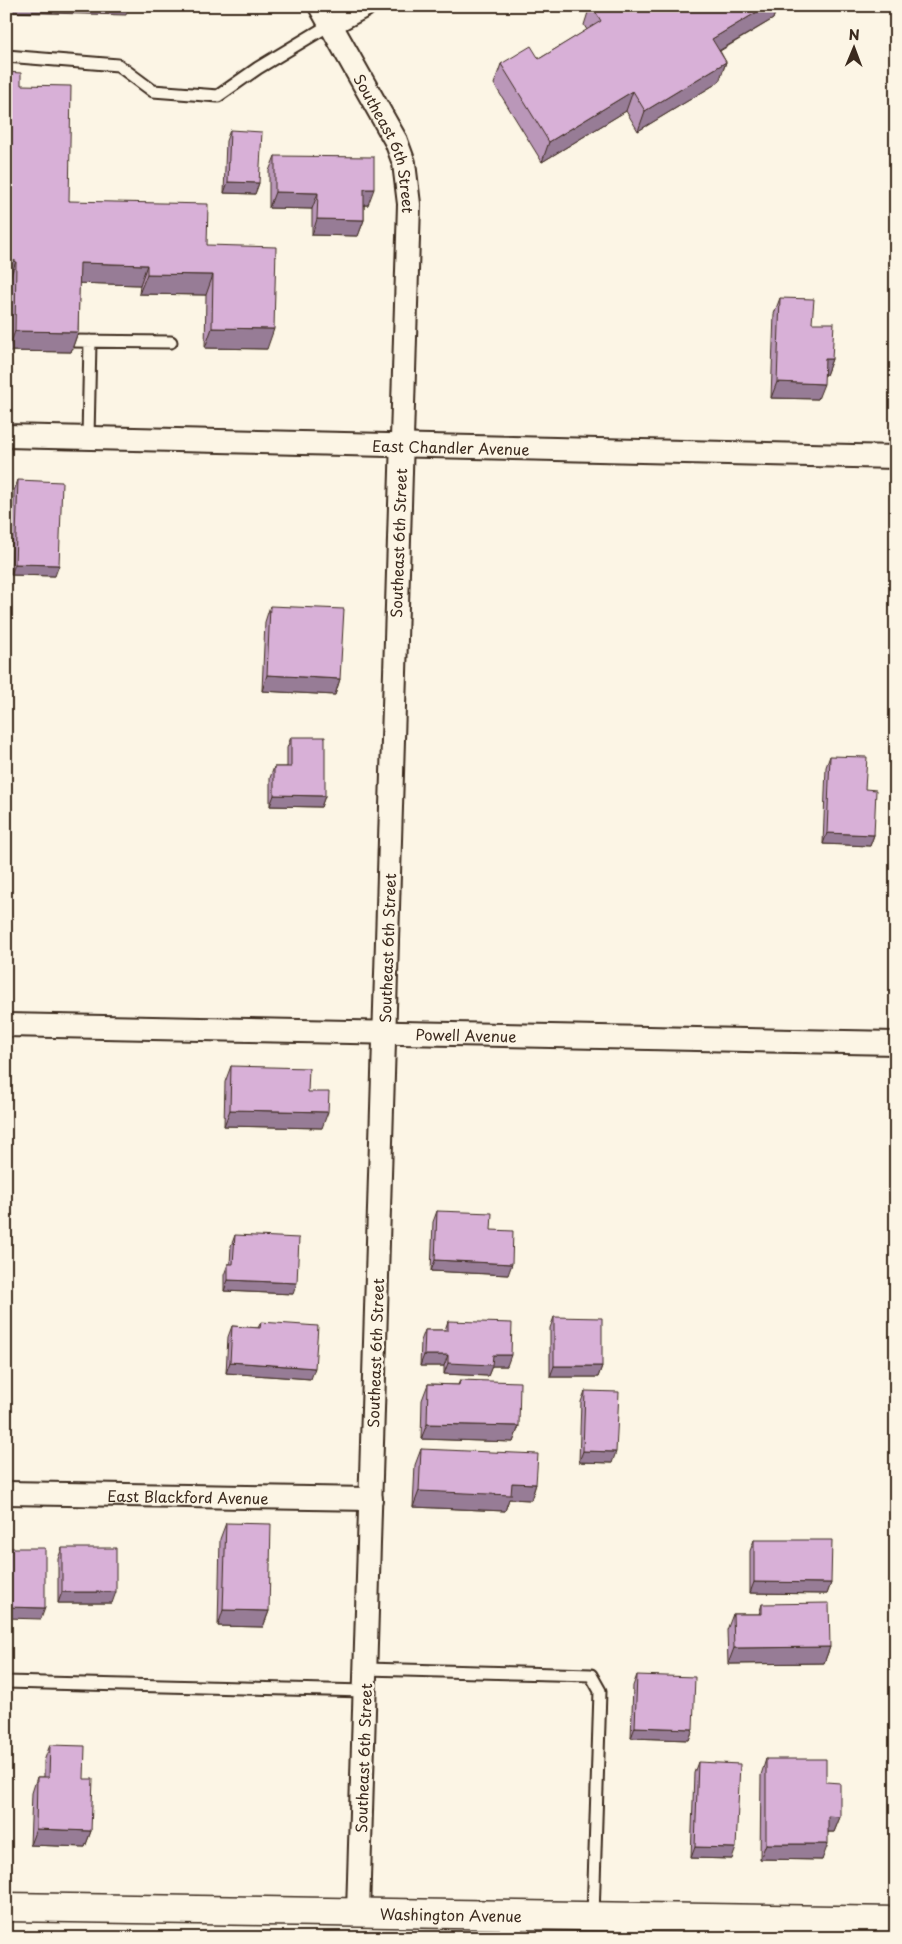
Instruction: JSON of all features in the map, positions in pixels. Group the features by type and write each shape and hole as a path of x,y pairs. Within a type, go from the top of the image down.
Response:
{"street":[{"path":"325,15 364,6"},
{"name":"Southeast 6th Street","path":"325,15 384,116 404,163 409,204 372,1499 358,1912"},
{"name":"East Chandler Avenue","path":"6,436 896,458"},
{"name":"Powell Avenue","path":"6,1025 896,1043"},
{"name":"East Blackford Avenue","path":"6,1493 372,1499"},
{"name":"Washington Avenue","path":"6,1907 358,1912 511,1927 593,1916 896,1921"}],"lane":[{"path":"6,56 118,65 153,91 218,96 258,68 325,15"},
{"path":"71,341 171,342"},
{"path":"88,438 90,341"},
{"path":"366,1669 591,1676 600,1691 593,1916"},
{"path":"6,1682 365,1691"}],"building":[{"path":"592,6 767,6 712,39 726,62 645,111 633,91 549,142 501,64 531,46 539,59 601,21"},
{"path":"6,72 21,73 21,85 71,86 69,201 208,204 207,245 276,247 274,329 212,328 213,275 147,274 147,265 80,263 78,332 15,331 16,261 6,260"},
{"path":"230,130 262,132 259,183 228,182"},
{"path":"275,156 374,157 374,189 364,189 364,220 317,219 318,193 275,192"},
{"path":"780,298 814,299 812,323 834,323 832,359 825,359 824,384 777,382"},
{"path":"18,480 62,482 59,565 15,564"},
{"path":"270,606 344,609 340,679 267,675"},
{"path":"291,737 325,737 325,796 274,795 274,767 291,767"},
{"path":"830,756 867,757 865,789 876,790 874,835 827,833"},
{"path":"231,1066 309,1068 308,1092 329,1092 328,1112 230,1110"},
{"path":"437,1211 492,1213 491,1230 513,1231 512,1264 435,1260"},
{"path":"235,1235 299,1238 297,1283 228,1280 228,1264 233,1264"},
{"path":"554,1317 602,1318 602,1366 554,1366"},
{"path":"448,1321 512,1323 511,1355 493,1355 492,1365 448,1363 448,1355 424,1355 425,1330 448,1330"},
{"path":"261,1322 318,1326 315,1368 230,1362 232,1326 260,1328"},
{"path":"460,1380 520,1382 519,1426 427,1424 428,1384 459,1385"},
{"path":"585,1391 619,1392 616,1452 583,1451"},
{"path":"421,1449 538,1454 536,1484 512,1483 511,1495 419,1491"},
{"path":"226,1523 271,1524 269,1611 223,1610"},
{"path":"754,1540 832,1540 831,1583 754,1582"},
{"path":"6,1548 45,1548 45,1608 6,1607"},
{"path":"62,1548 116,1548 116,1592 62,1592"},
{"path":"829,1603 830,1647 734,1648 733,1614 762,1614 762,1604"},
{"path":"637,1675 695,1677 693,1729 635,1727"},
{"path":"50,1745 85,1746 84,1779 93,1779 91,1831 36,1829 37,1777 49,1777"},
{"path":"766,1759 826,1759 826,1782 840,1783 840,1817 828,1816 828,1844 766,1844"},
{"path":"698,1762 740,1764 736,1848 695,1847"}]}
